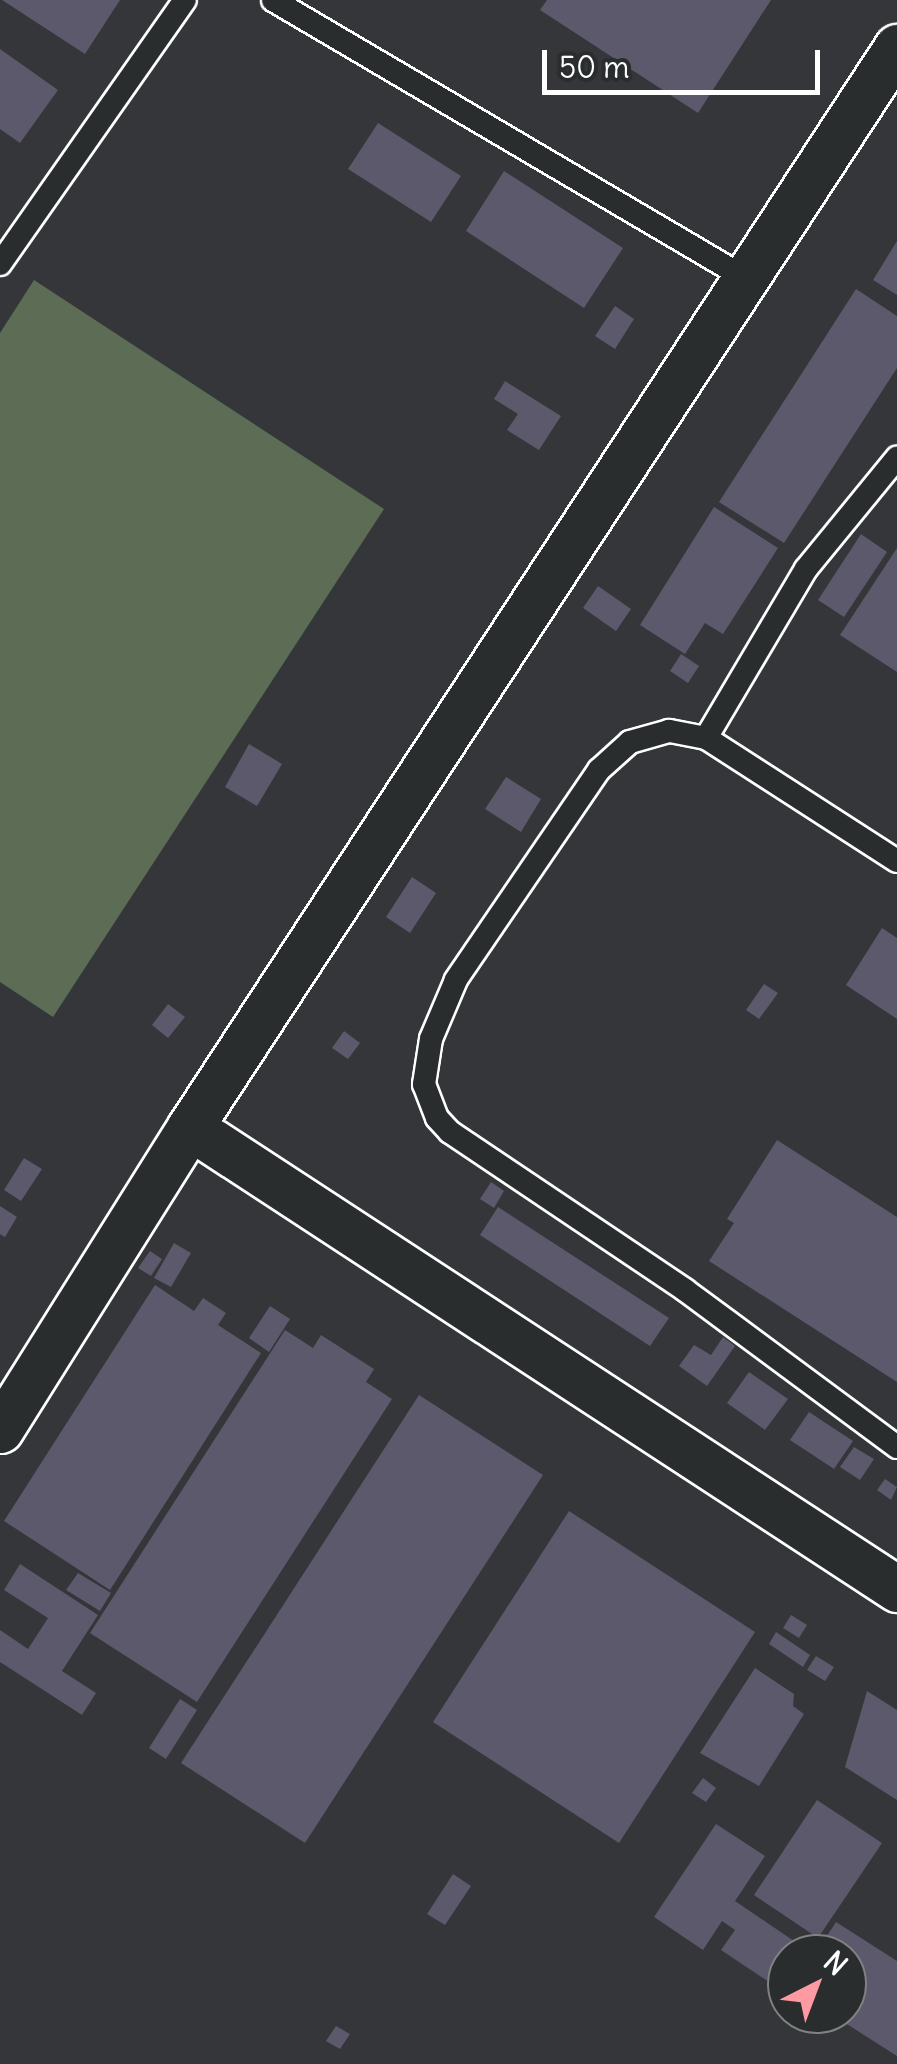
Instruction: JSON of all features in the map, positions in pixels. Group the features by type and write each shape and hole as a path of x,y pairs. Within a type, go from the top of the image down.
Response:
{"street":[{"path":"0,1430 190,1127 897,47"},
{"path":"190,1127 897,1588"}],"lane":[{"path":"0,264 186,0"},
{"path":"273,0 748,279"},
{"path":"706,738 806,569 897,458"},
{"path":"897,860 706,738 688,732 648,734 612,754 599,770 456,980 424,1066 428,1102 450,1132 685,1290 897,1446"}],"green space":[{"path":"34,280 384,509 53,1017 0,982 0,333"}],"building":[{"path":"2,0 120,0 85,54"},
{"path":"547,0 771,0 698,113 540,10"},
{"path":"0,49 58,90 20,143 0,129"},
{"path":"378,123 461,176 431,222 348,169"},
{"path":"504,171 623,248 584,308 466,231"},
{"path":"897,241 897,295 873,280"},
{"path":"856,289 897,316 897,368 784,543 719,502"},
{"path":"615,306 634,319 615,349 595,336"},
{"path":"505,381 561,416 539,450 507,430 518,414 494,399"},
{"path":"714,507 778,548 723,634 705,623 685,654 640,625"},
{"path":"861,534 887,552 844,617 818,600"},
{"path":"897,548 897,672 840,635"},
{"path":"598,586 631,609 616,631 583,608"},
{"path":"681,654 699,666 688,683 670,671"},
{"path":"249,744 282,764 257,806 225,787"},
{"path":"506,777 541,799 521,832 485,809"},
{"path":"412,877 436,893 410,933 386,917"},
{"path":"882,928 897,938 897,1019 846,985"},
{"path":"764,984 778,993 759,1019 746,1010"},
{"path":"168,1004 185,1017 168,1038 152,1025"},
{"path":"344,1031 360,1043 348,1059 332,1048"},
{"path":"777,1140 897,1217 897,1382 709,1261 734,1223 727,1219"},
{"path":"24,1158 42,1169 21,1201 4,1190"},
{"path":"491,1182 504,1191 494,1208 480,1199"},
{"path":"0,1206 17,1217 5,1237 0,1234"},
{"path":"498,1207 669,1318 650,1346 480,1235"},
{"path":"174,1243 191,1253 171,1287 154,1278"},
{"path":"150,1251 162,1259 151,1276 138,1268"},
{"path":"155,1285 194,1311 203,1298 226,1313 218,1325 261,1353 110,1590 4,1521"},
{"path":"270,1306 290,1319 269,1352 249,1338"},
{"path":"285,1330 313,1348 321,1335 374,1369 366,1382 392,1399 197,1702 90,1633"},
{"path":"723,1337 735,1346 707,1386 679,1366 694,1345 711,1355"},
{"path":"749,1372 788,1399 765,1430 727,1403"},
{"path":"419,1395 543,1475 305,1843 181,1763"},
{"path":"809,1412 853,1441 834,1469 790,1440"},
{"path":"854,1447 874,1459 860,1480 840,1467"},
{"path":"885,1479 897,1487 891,1500 877,1490"},
{"path":"569,1511 755,1632 619,1843 433,1722"},
{"path":"20,1564 98,1615 62,1671 96,1693 82,1715 0,1662 0,1630 28,1649 48,1618 4,1590"},
{"path":"78,1573 111,1593 100,1611 66,1590"},
{"path":"791,1615 807,1625 799,1638 783,1628"},
{"path":"776,1632 810,1655 803,1667 769,1644"},
{"path":"816,1656 834,1667 825,1681 807,1670"},
{"path":"755,1668 794,1694 793,1706 804,1714 759,1786 700,1753"},
{"path":"867,1691 897,1710 897,1800 845,1767"},
{"path":"180,1699 197,1710 166,1759 149,1748"},
{"path":"703,1778 716,1788 706,1802 692,1793"},
{"path":"817,1800 882,1843 821,1934 812,1934 754,1895"},
{"path":"716,1824 765,1856 735,1901 784,1934 767,1934 767,1981 721,1950 735,1930 722,1921 703,1950 654,1917"},
{"path":"453,1874 471,1886 445,1925 427,1914"},
{"path":"836,1922 855,1934 828,1934"},
{"path":"867,1942 897,1961 897,2056 862,2034 867,2034"},
{"path":"336,2026 350,2034 340,2049 326,2041"}]}
